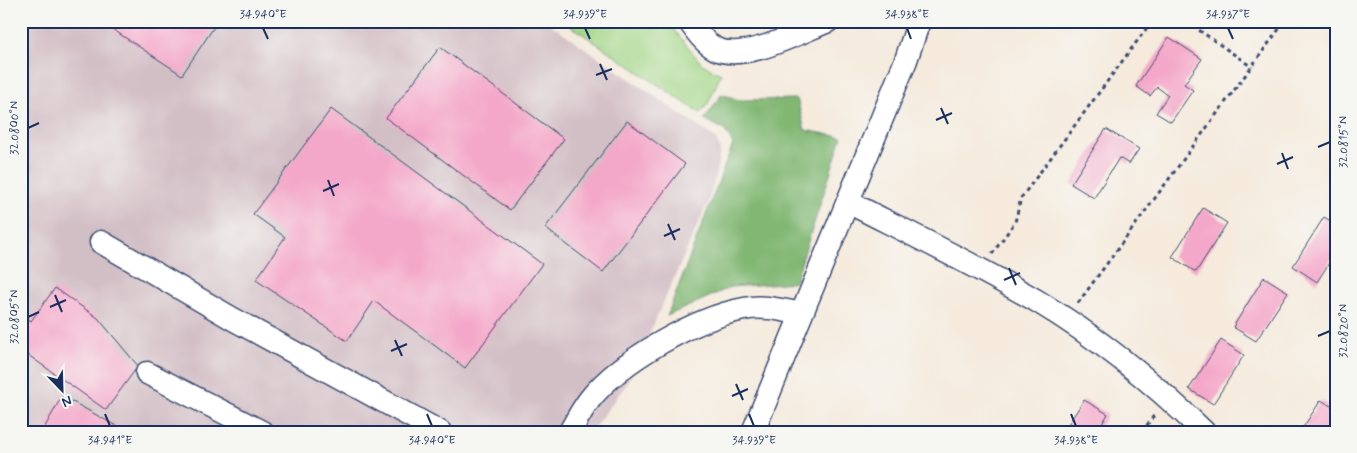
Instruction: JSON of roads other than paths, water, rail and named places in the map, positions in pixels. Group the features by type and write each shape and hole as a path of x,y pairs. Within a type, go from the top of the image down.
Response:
{"street":[{"path":"689,21 702,39 716,49 732,52 755,49 828,21"},
{"path":"761,428 801,314 906,60 919,21"},
{"path":"848,202 980,270 1066,320 1136,371 1204,432"},
{"path":"100,242 233,320 440,432"},
{"path":"570,432 590,399 620,371 660,343 705,320 745,309 770,308 801,314"},
{"path":"147,373 262,432"}]}
